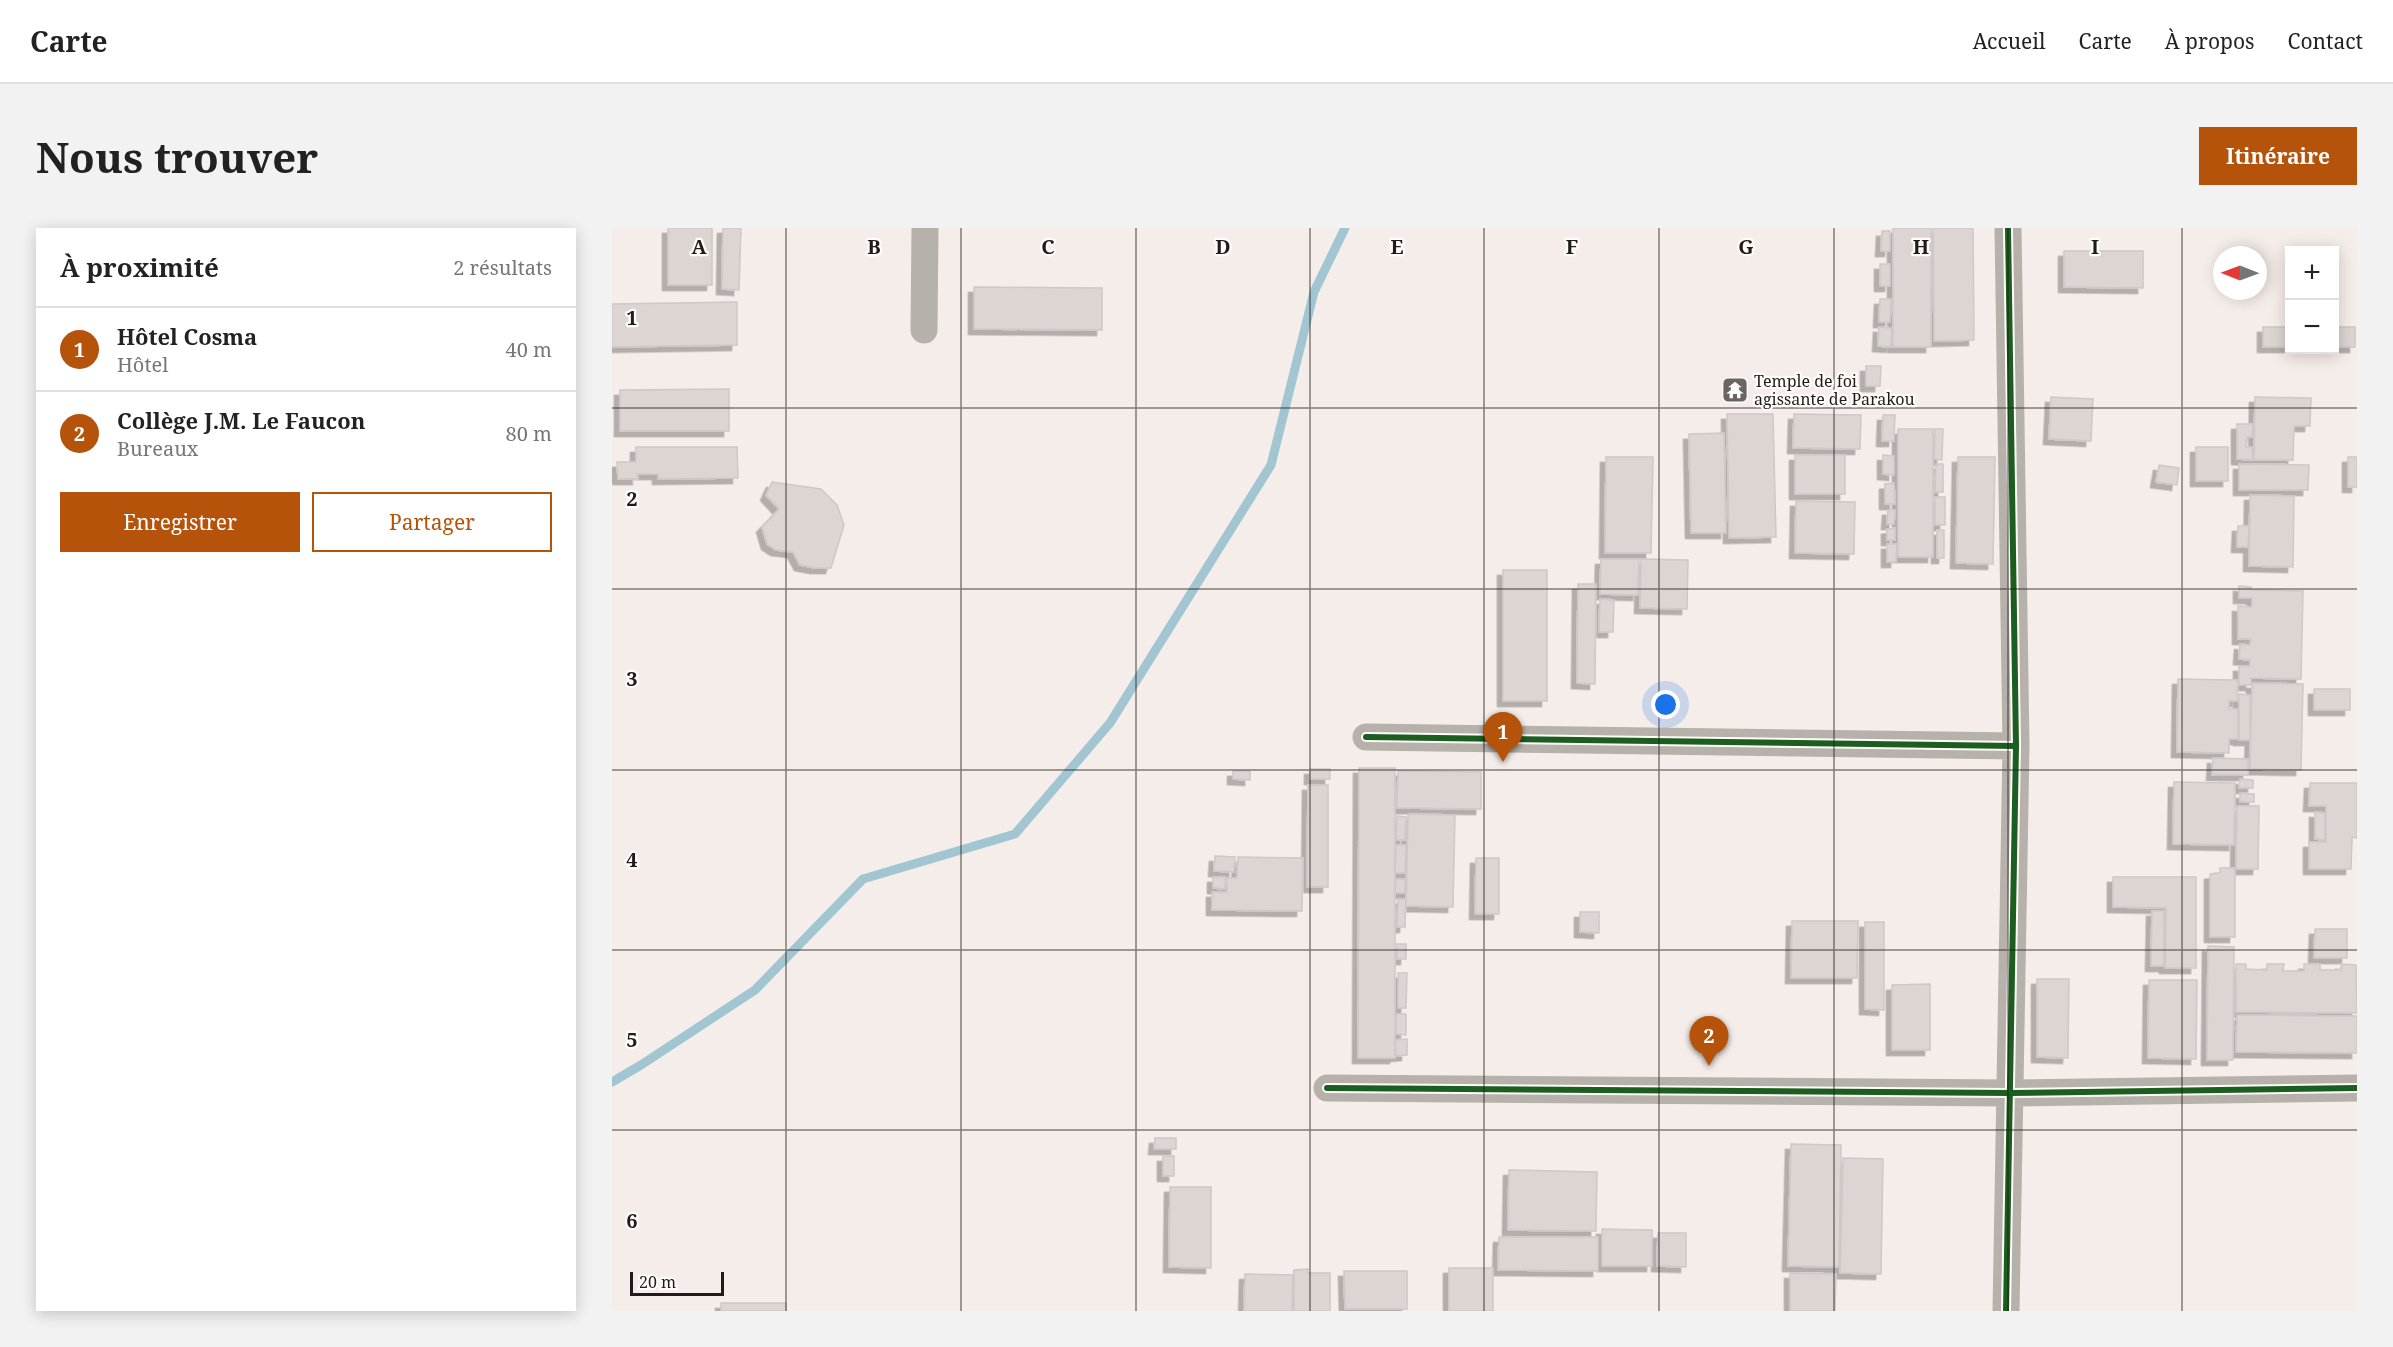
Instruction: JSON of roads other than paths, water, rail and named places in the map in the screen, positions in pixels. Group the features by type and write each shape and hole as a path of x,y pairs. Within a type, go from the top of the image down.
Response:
{"street":[{"path":"924,330 926,228"},
{"path":"2006,1311 2016,746 2008,228"},
{"path":"1366,737 2016,746"},
{"path":"1327,1088 2010,1094 2357,1088"}],"waterway":[{"path":"612,1082 755,990 863,879 1015,834 1110,723 1271,465 1314,292 1345,228"}],"place":[{"name":"Temple de foi agissante de Parakou","path":"1735,390"},
{"name":"Hôtel Cosma","path":"1503,762"},
{"name":"Collège J.M. Le Faucon","path":"1709,1066"}]}
